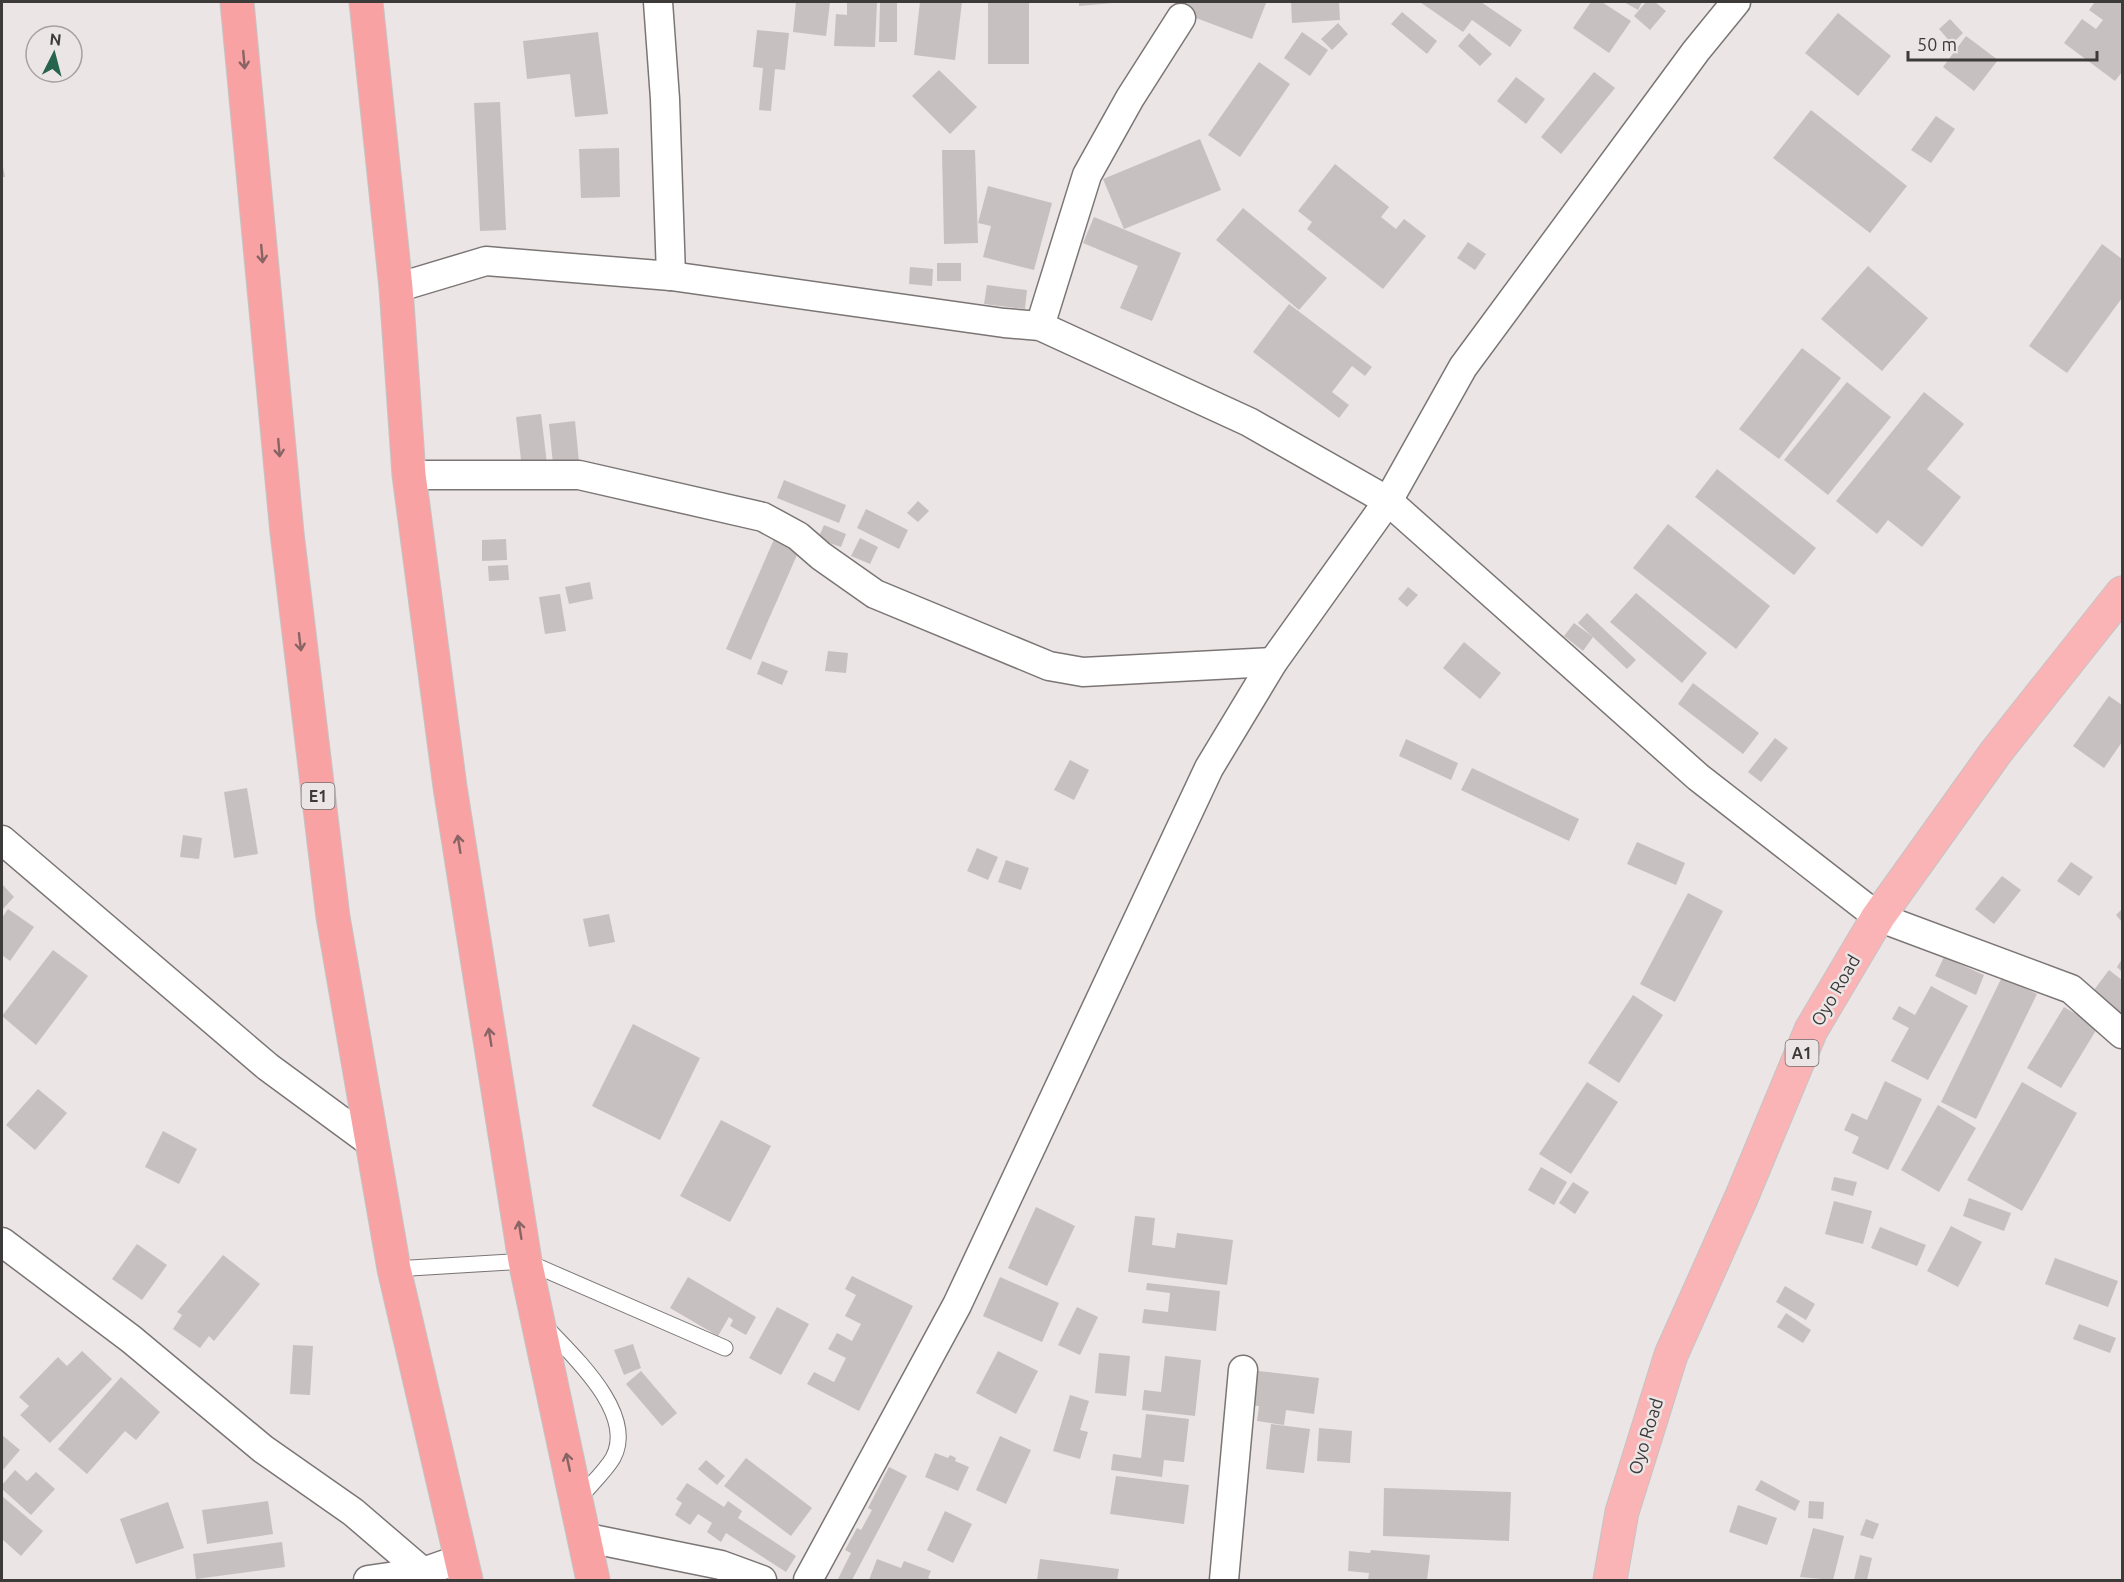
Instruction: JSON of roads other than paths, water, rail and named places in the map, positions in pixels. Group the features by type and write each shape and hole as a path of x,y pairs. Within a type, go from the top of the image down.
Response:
{"highway":[{"name":"E1","path":"237,2 290,556 333,917 370,1142 394,1269 463,1570"},
{"path":"366,2 396,288 409,476 450,787 525,1261 593,1581"},
{"name":"Oyo Road","path":"1611,1581 1622,1512 1671,1355 1742,1196 1811,1030 1878,917 1996,752 2122,593"}],"street":[{"path":"658,2 665,99 671,276"},
{"path":"808,1581 957,1305 1209,768 1273,662 1388,501 1462,366 1696,51 1736,2"},
{"path":"1040,326 1088,175 1130,98 1180,18"},
{"path":"396,288 486,261 671,276 1004,323 1040,326 1249,422 1388,501 1698,777 1878,917 2071,988 2122,1034"},
{"path":"409,476 579,474 764,517 798,536 821,556 875,594 1049,666 1083,672 1273,662"},
{"path":"2,840 268,1067 370,1142"},
{"path":"2,1242 131,1339 263,1449 353,1512 423,1572"},
{"path":"1224,1581 1242,1370"},
{"path":"583,1538 719,1573 762,1581"},
{"path":"368,1581 423,1572 463,1570"}],"lane":[{"path":"394,1269 525,1261 725,1348"},
{"path":"537,1318 605,1396 619,1424 614,1457 576,1502"}]}
